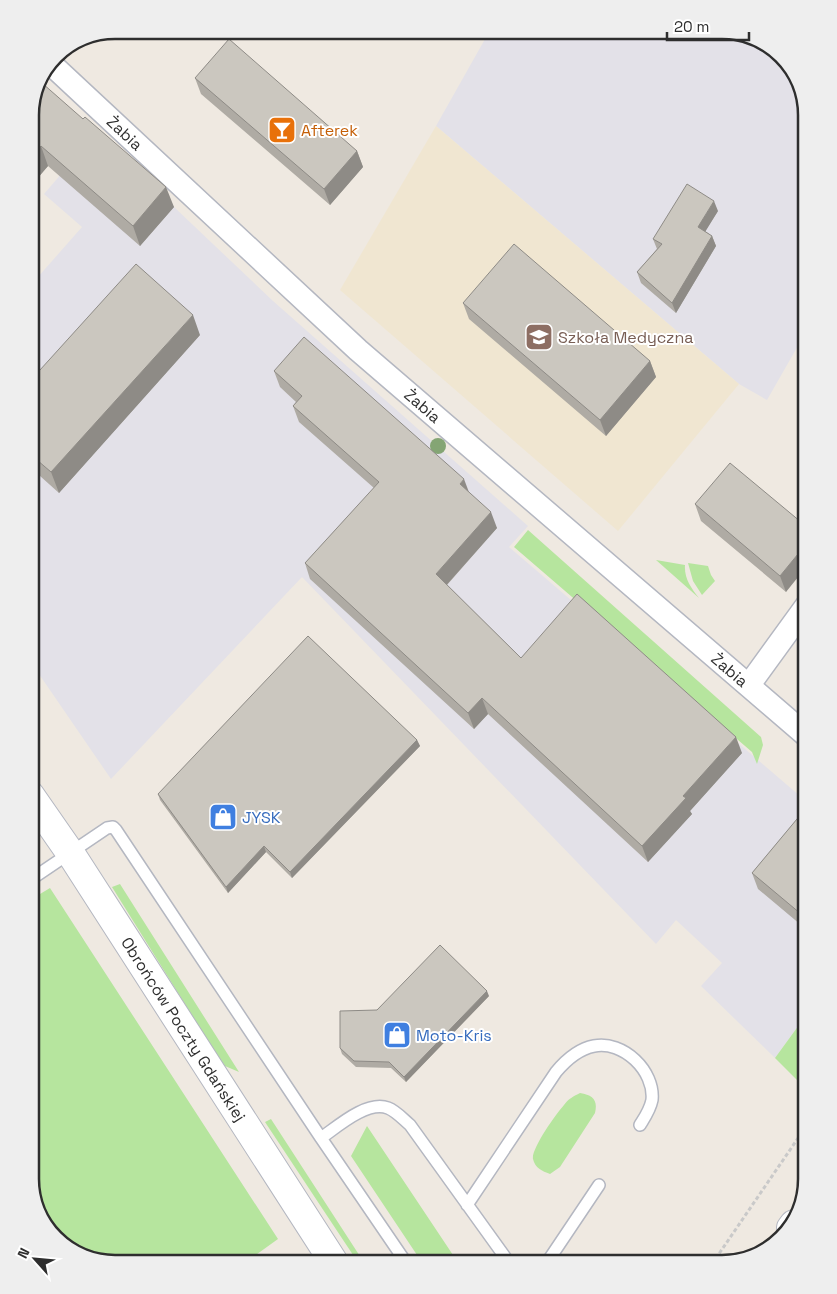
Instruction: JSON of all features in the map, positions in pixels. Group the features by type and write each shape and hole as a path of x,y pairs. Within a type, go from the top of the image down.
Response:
{"street":[{"name":"Żabia","path":"55,67 358,350 798,728"},
{"path":"749,685 798,617"},
{"name":"Obrońców Poczty Gdańskiej","path":"39,808 329,1255"}],"lane":[{"path":"39,874 107,828 112,827 116,830 401,1255"},
{"path":"467,1204 556,1072 570,1057 584,1049 596,1045 617,1048 634,1059 640,1066 650,1084 652,1093 652,1102 640,1125"},
{"path":"321,1138 362,1110 374,1106 387,1107 400,1115 410,1125 504,1255"},
{"path":"552,1255 599,1185"}],"path":[{"path":"718,1255 798,1138"}],"shaded area":[{"path":"485,39 727,39 747,43 772,58 790,81 798,105 798,346 767,400 739,384 436,126"},
{"name":"Szkoła Medyczna","path":"436,126 739,384 618,531 340,290"},
{"path":"93,137 174,207 273,301 528,526 509,547 798,794 798,1026 775,1058 701,986 722,963 676,920 656,944 302,577 111,779 39,674 39,276 82,227 44,194"}],"green space":[{"path":"528,530 761,737 763,745 757,764 752,752 514,547"},
{"path":"656,560 685,565 687,579 699,598"},
{"path":"688,563 708,566 715,581 702,595 693,581"},
{"path":"120,884 239,1072 225,1066 211,1046 112,887"},
{"path":"50,888 278,1239 256,1255 100,1254 81,1247 58,1229 43,1204 39,1179 39,895"},
{"path":"798,1026 798,1081 775,1058"},
{"path":"580,1093 594,1099 596,1105 595,1113 560,1167 550,1174 544,1172 537,1167 533,1154 550,1123 571,1098"},
{"path":"271,1119 359,1255 353,1255 265,1122"},
{"path":"367,1126 453,1255 417,1255 351,1156"}],"building":[{"name":"Afterek","path":"229,39 357,151 324,189 195,78"},
{"path":"45,86 83,119 85,117 166,187 133,226 41,146 39,148 39,110 41,95"},
{"path":"687,184 714,201 698,227 712,236 672,303 637,272 662,244 653,239"},
{"path":"514,244 650,361 600,420 463,303"},
{"path":"136,264 193,315 51,472 39,462 39,371"},
{"path":"304,337 464,479 460,484 491,512 436,574 521,658 577,594 736,737 683,796 686,798 642,846 482,698 468,713 305,563 379,482 293,406 302,396 274,371"},
{"path":"730,463 798,520 798,554 780,576 695,504"},
{"path":"308,636 417,740 290,872 264,846 226,887 158,794"},
{"path":"798,818 798,911 752,873"},
{"name":"Moto-Kris","path":"440,945 487,991 404,1077 389,1062 354,1061 340,1048 340,1011 377,1010"}],"place":[{"name":"Afterek","path":"282,130"},
{"name":"Szkoła Medyczna","path":"539,337"},
{"name":"JYSK","path":"223,817"},
{"name":"Moto-Kris","path":"397,1035"}]}
